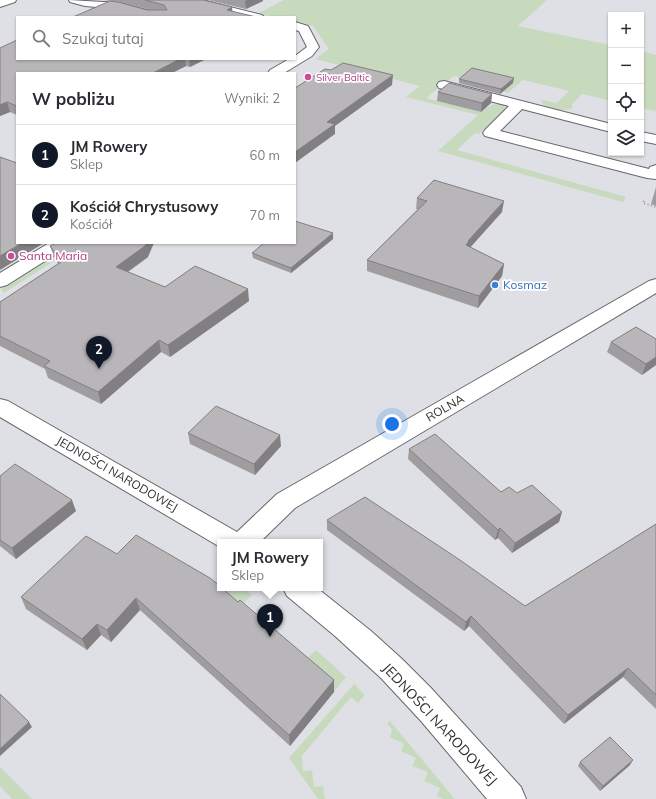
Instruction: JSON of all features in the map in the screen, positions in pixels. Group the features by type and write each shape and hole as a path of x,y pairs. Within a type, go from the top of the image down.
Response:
{"street":[{"path":"0,4 11,0"},
{"path":"74,0 120,6 157,16"},
{"path":"189,0 254,16"},
{"path":"92,14 99,12 102,4"},
{"path":"217,16 229,10"},
{"path":"277,72 308,53 313,47 304,29 296,26"},
{"path":"444,85 608,127"},
{"path":"519,104 490,133 653,175 656,170"},
{"path":"644,137 656,140"},
{"path":"0,282 60,244"},
{"name":"ROLNA","path":"246,539 286,501 656,285"},
{"name":"JEDNOŚCI NARODOWEJ","path":"0,407 228,539"},
{"name":"JEDNOŚCI NARODOWEJ","path":"301,591 346,627 404,681 509,799"}],"path":[{"path":"644,201 643,203 656,207"}],"green space":[{"path":"284,0 547,0 518,26 608,44 608,100 582,94 571,106 573,106 572,108 555,110 547,107 541,101 557,103 569,91 523,80 508,93 483,83 454,76 426,98 481,112 496,104 502,104 505,106 504,110 479,134 475,133 457,150 626,197 623,202 438,151 478,115 406,97 420,86 315,59 329,49 313,26 296,21 296,16 272,16 259,13"},
{"path":"644,52 656,55 656,111 644,109"},
{"path":"57,252 68,252 4,293 1,289"},
{"path":"217,583 217,591 246,591 252,595 236,610 211,589"},
{"path":"316,650 346,677 334,692 301,663"},
{"path":"354,684 365,695 358,703 351,697 302,756 303,771 312,770 314,787 323,786 325,799 318,799 289,758"},
{"path":"390,721 455,799 443,799 437,796 440,788 424,781 428,772 412,766 416,758 401,751 404,744 390,737 392,730 387,723"},
{"path":"0,767 32,799 12,799 0,786"}],"building":[{"path":"145,0 203,0 232,7 227,10 252,16 75,16 110,1 147,10 167,10 164,5"},
{"path":"16,40 16,60 178,60 155,72 16,72 16,106 7,102 0,105 0,48"},
{"path":"343,63 393,75 327,122 335,124 296,151 296,87 325,69 331,70"},
{"path":"472,68 514,78 501,89 459,79"},
{"path":"449,83 492,94 482,103 438,92"},
{"path":"0,157 16,163 16,244 20,244 0,256"},
{"path":"434,180 504,201 466,245 504,264 479,296 367,260 427,201 417,198"},
{"path":"296,221 333,233 291,268 252,253 263,244 296,244"},
{"path":"53,244 146,244 116,267 165,287 195,266 248,289 168,345 159,340 98,392 44,366 50,361 0,336 0,302 61,262 50,246"},
{"path":"636,327 656,339 656,357 646,364 611,342"},
{"path":"216,406 280,435 254,464 188,433"},
{"path":"435,434 501,492 509,487 517,493 532,485 562,512 515,543 500,528 498,530 409,449"},
{"path":"15,464 72,500 12,548 0,540 0,476"},
{"path":"365,497 460,560 525,606 656,524 656,695 628,668 568,715 471,616 466,622 327,520"},
{"path":"136,535 210,578 217,584 217,591 225,591 238,602 240,600 334,680 289,735 136,598 107,630 97,624 82,639 21,597 86,536 117,554"},
{"path":"0,694 29,722 0,749"},
{"path":"610,737 633,760 603,786 580,762"}],"place":[{"name":"Silver Baltic","path":"308,77"},
{"name":"Santa Maria","path":"11,256"},
{"name":"Kosmaz","path":"495,285"},
{"name":"Kościół Chrystusowy","path":"99,369"},
{"name":"JM Rowery","path":"270,637"}]}
